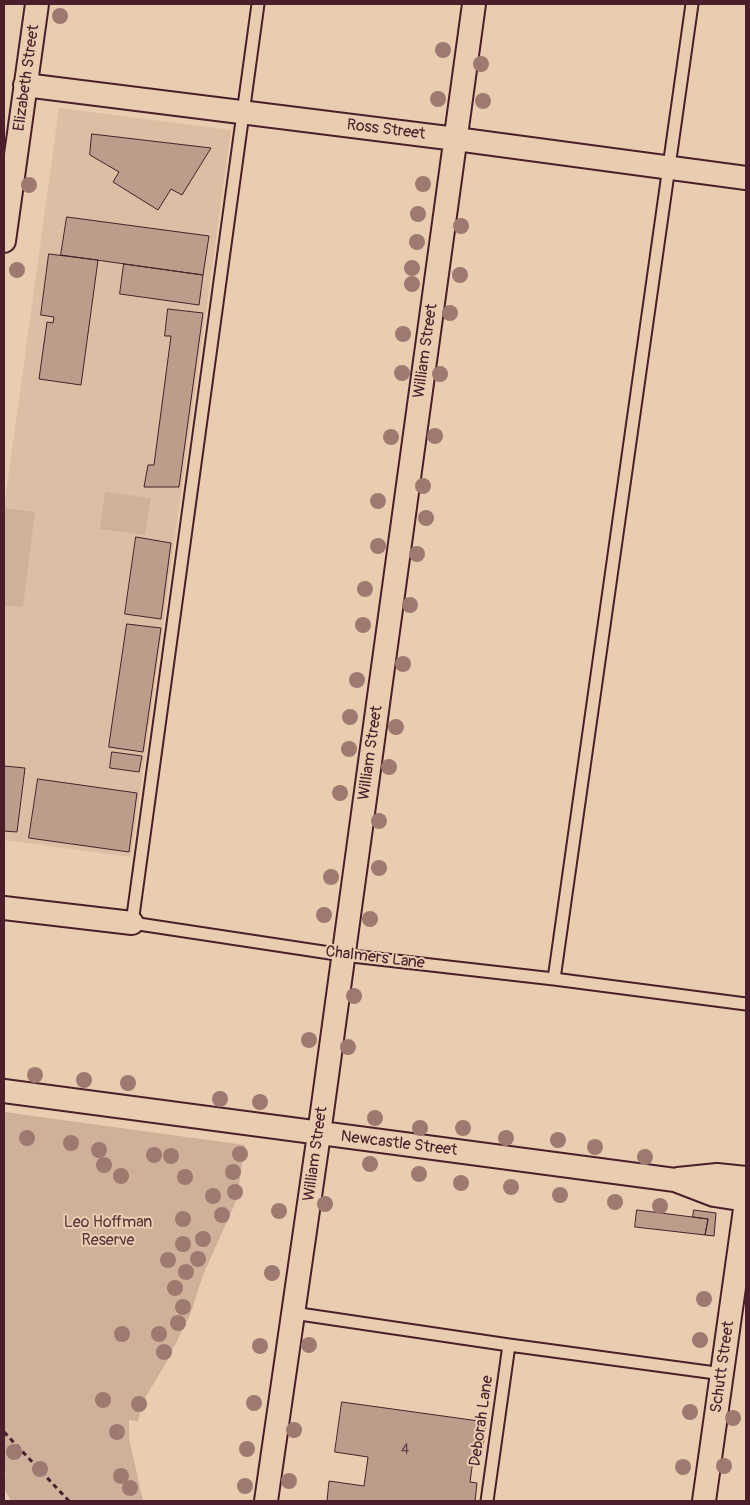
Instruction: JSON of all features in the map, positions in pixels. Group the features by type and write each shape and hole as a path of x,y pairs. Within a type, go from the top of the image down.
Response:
{"street":[{"name":"Elizabeth Street","path":"4,241 37,4"},
{"name":"William Street","path":"266,1501 319,1134 474,4"},
{"name":"Ross Street","path":"26,85 456,139 746,178"},
{"name":"Chalmers Lane","path":"4,908 132,923"},
{"name":"Newcastle Street","path":"4,1091 675,1180 714,1195 746,1201"},
{"name":"Newcastle Street","path":"675,1180 717,1175 746,1178"},
{"name":"Schutt Street","path":"704,1501 746,1201"}],"lane":[{"path":"132,923 258,4"},
{"path":"554,979 692,4"},
{"name":"Chalmers Lane","path":"132,923 343,955 554,979 746,1004"},
{"path":"293,1313 723,1374"},
{"name":"Deborah Lane","path":"487,1501 509,1345"}],"path":[{"path":"4,1432 69,1501"}],"shaded area":[{"path":"59,108 231,130 131,857 4,840 4,508"}],"green space":[{"path":"105,492 151,498 145,535 100,529"},
{"path":"4,508 35,512 23,607 4,605"},
{"name":"Leo Hoffman Reserve","path":"4,1112 245,1145 237,1199 203,1275 190,1315 166,1363 142,1403 138,1421 129,1420 129,1438 143,1501 11,1501 4,1488 6,1473 4,1470"}],"building":[{"path":"92,134 211,148 182,195 171,189 158,210 113,182 119,172 90,155"},
{"path":"67,217 209,236 203,275 61,255"},
{"path":"49,254 98,260 81,385 39,379 47,322 53,323 54,317 41,315"},
{"path":"124,264 203,275 199,305 120,294"},
{"path":"168,309 203,313 179,487 144,487 148,465 154,465 171,336 165,336"},
{"path":"136,537 171,543 161,619 125,614"},
{"path":"127,624 161,628 143,752 109,747"},
{"path":"112,752 142,756 139,772 110,768"},
{"path":"4,766 25,768 17,832 4,831"},
{"path":"38,779 137,793 129,852 29,838"},
{"path":"637,1210 708,1219 705,1235 635,1227"},
{"path":"694,1210 716,1213 714,1236 705,1235 708,1219 693,1217"},
{"path":"342,1402 486,1422 483,1447 475,1446 470,1482 477,1483 475,1501 327,1501 329,1481 364,1486 368,1457 335,1452"}]}
